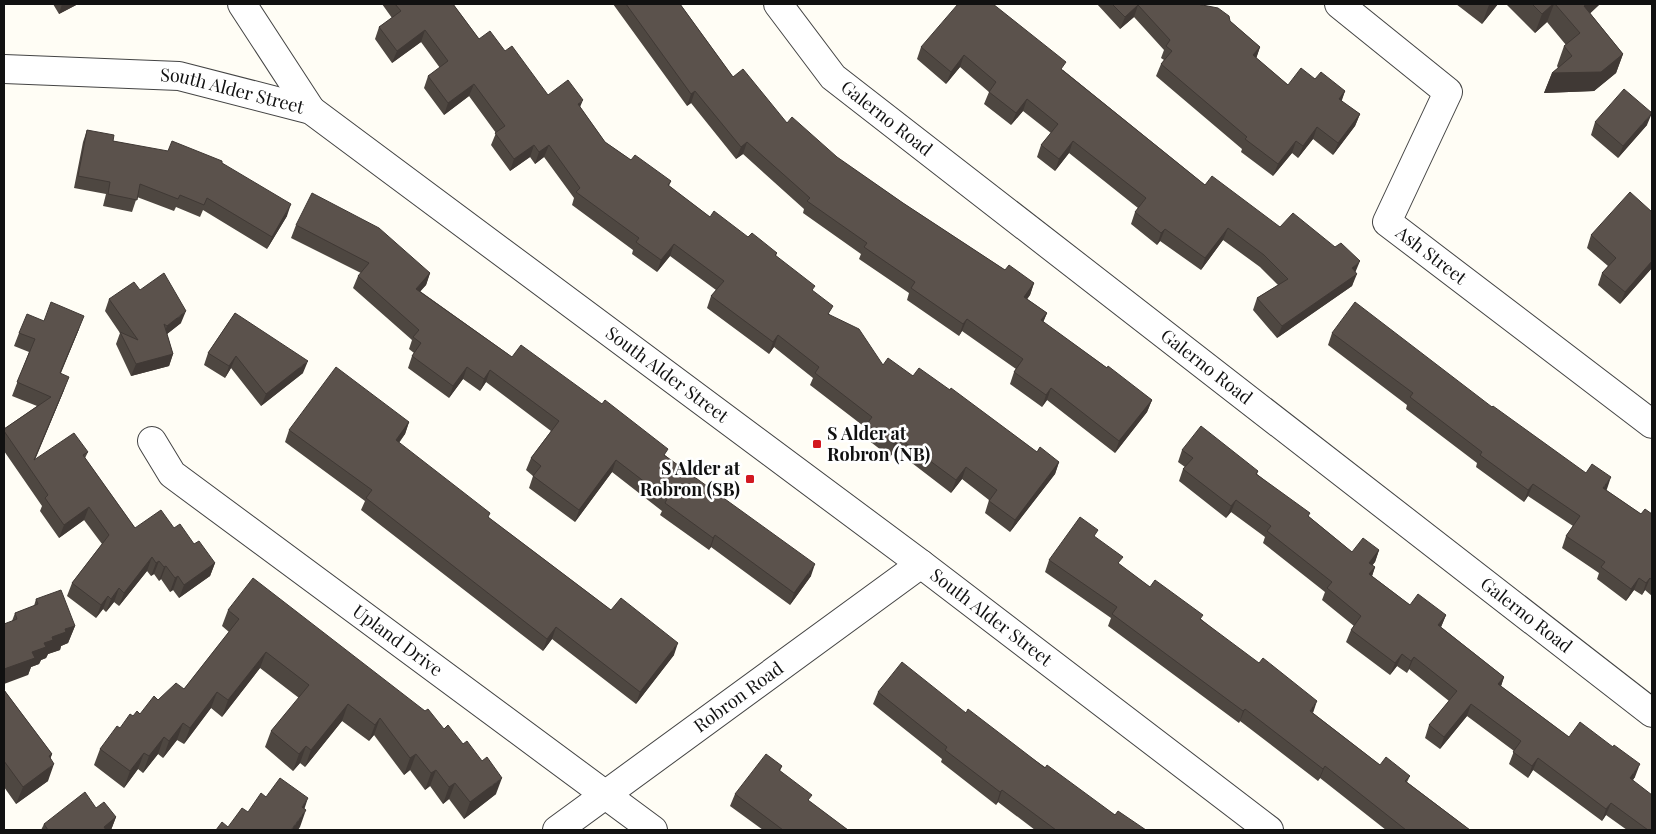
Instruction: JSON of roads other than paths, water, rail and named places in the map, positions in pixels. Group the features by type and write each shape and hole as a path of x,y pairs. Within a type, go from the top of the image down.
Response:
{"street":[{"path":"242,4 311,110"},
{"name":"Galerno Road","path":"778,4 833,77 1652,713"},
{"name":"Ash Street","path":"1340,4 1448,92 1387,222 1652,424"},
{"name":"South Alder Street","path":"4,69 179,76 311,110 921,564 1269,830"},
{"name":"Upland Drive","path":"152,441 172,474 654,830"},
{"name":"Robron Road","path":"557,830 921,564"}],"place":[{"name":"S Alder at Robron (NB)","path":"817,444"},
{"name":"S Alder at Robron (SB)","path":"750,479"}]}
